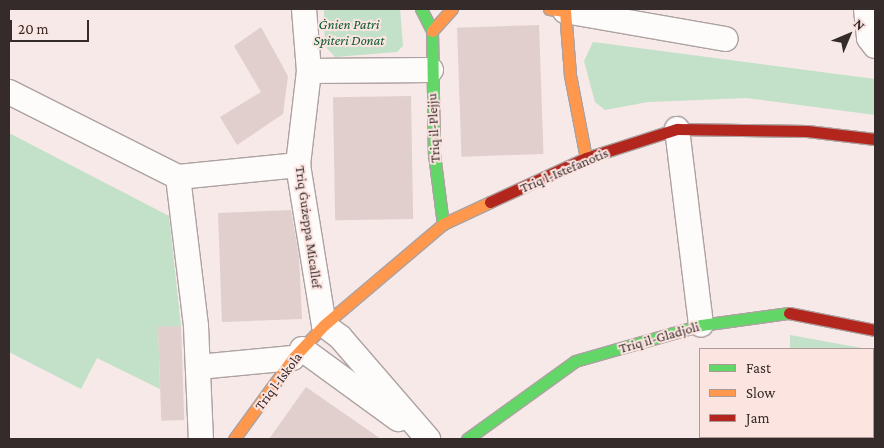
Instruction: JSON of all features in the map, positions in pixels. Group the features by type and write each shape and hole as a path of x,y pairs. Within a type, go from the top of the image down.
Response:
{"street":[{"name":"Triq Ġużeppa Micallef","path":"304,9 309,71 298,165 324,325"},
{"name":"Triq il-Plejju","path":"422,9 432,31 431,70 434,154 443,224"},
{"path":"432,31 452,9"},
{"path":"866,9 869,38 875,46"},
{"path":"586,158 557,10 726,39"},
{"path":"309,71 431,70"},
{"path":"9,92 178,177 298,165"},
{"path":"677,129 701,324"},
{"name":"Triq l-Istefanotis","path":"324,325 443,224 586,158 677,129 807,131 858,134 875,139"},
{"path":"178,177 198,367 202,439"},
{"name":"Triq il-Gladjoli","path":"467,439 576,361 701,324 782,312 875,330"},
{"path":"324,325 340,337 427,439"},
{"name":"Triq l-Iskola","path":"234,439 298,354 324,325"},
{"path":"198,367 298,354 427,439"}],"green space":[{"name":"Ġnien Patri Spiteri Donat","path":"324,9 400,9 403,46 397,52 335,57 325,46"},
{"path":"593,42 875,79 875,115 747,98 648,102 605,110 595,102 584,61"},
{"path":"9,133 169,216 181,326 158,327 160,389 97,358 81,389 9,352"},
{"path":"790,335 862,348 790,348"}],"building":[{"path":"539,25 544,154 462,157 457,28"},
{"path":"261,27 288,76 283,114 237,145 220,117 261,92 234,46"},
{"path":"411,96 413,219 335,220 333,97"},
{"path":"291,210 299,257 302,319 222,322 218,213"},
{"path":"181,326 184,420 161,421 158,327"},
{"path":"306,387 381,439 269,439"}],"traffic: fast":[{"path":"421,9 432,31 434,154 443,224"},
{"path":"467,439 575,361 701,325 789,313"}],"traffic: slow":[{"path":"432,31 452,9"},
{"path":"549,9 565,11 570,75 586,158"},
{"path":"234,439 293,358 324,325 443,224 490,202"}],"traffic: jam":[{"path":"490,202 586,158 677,129 807,131 875,139"},
{"path":"789,313 875,330"}]}
